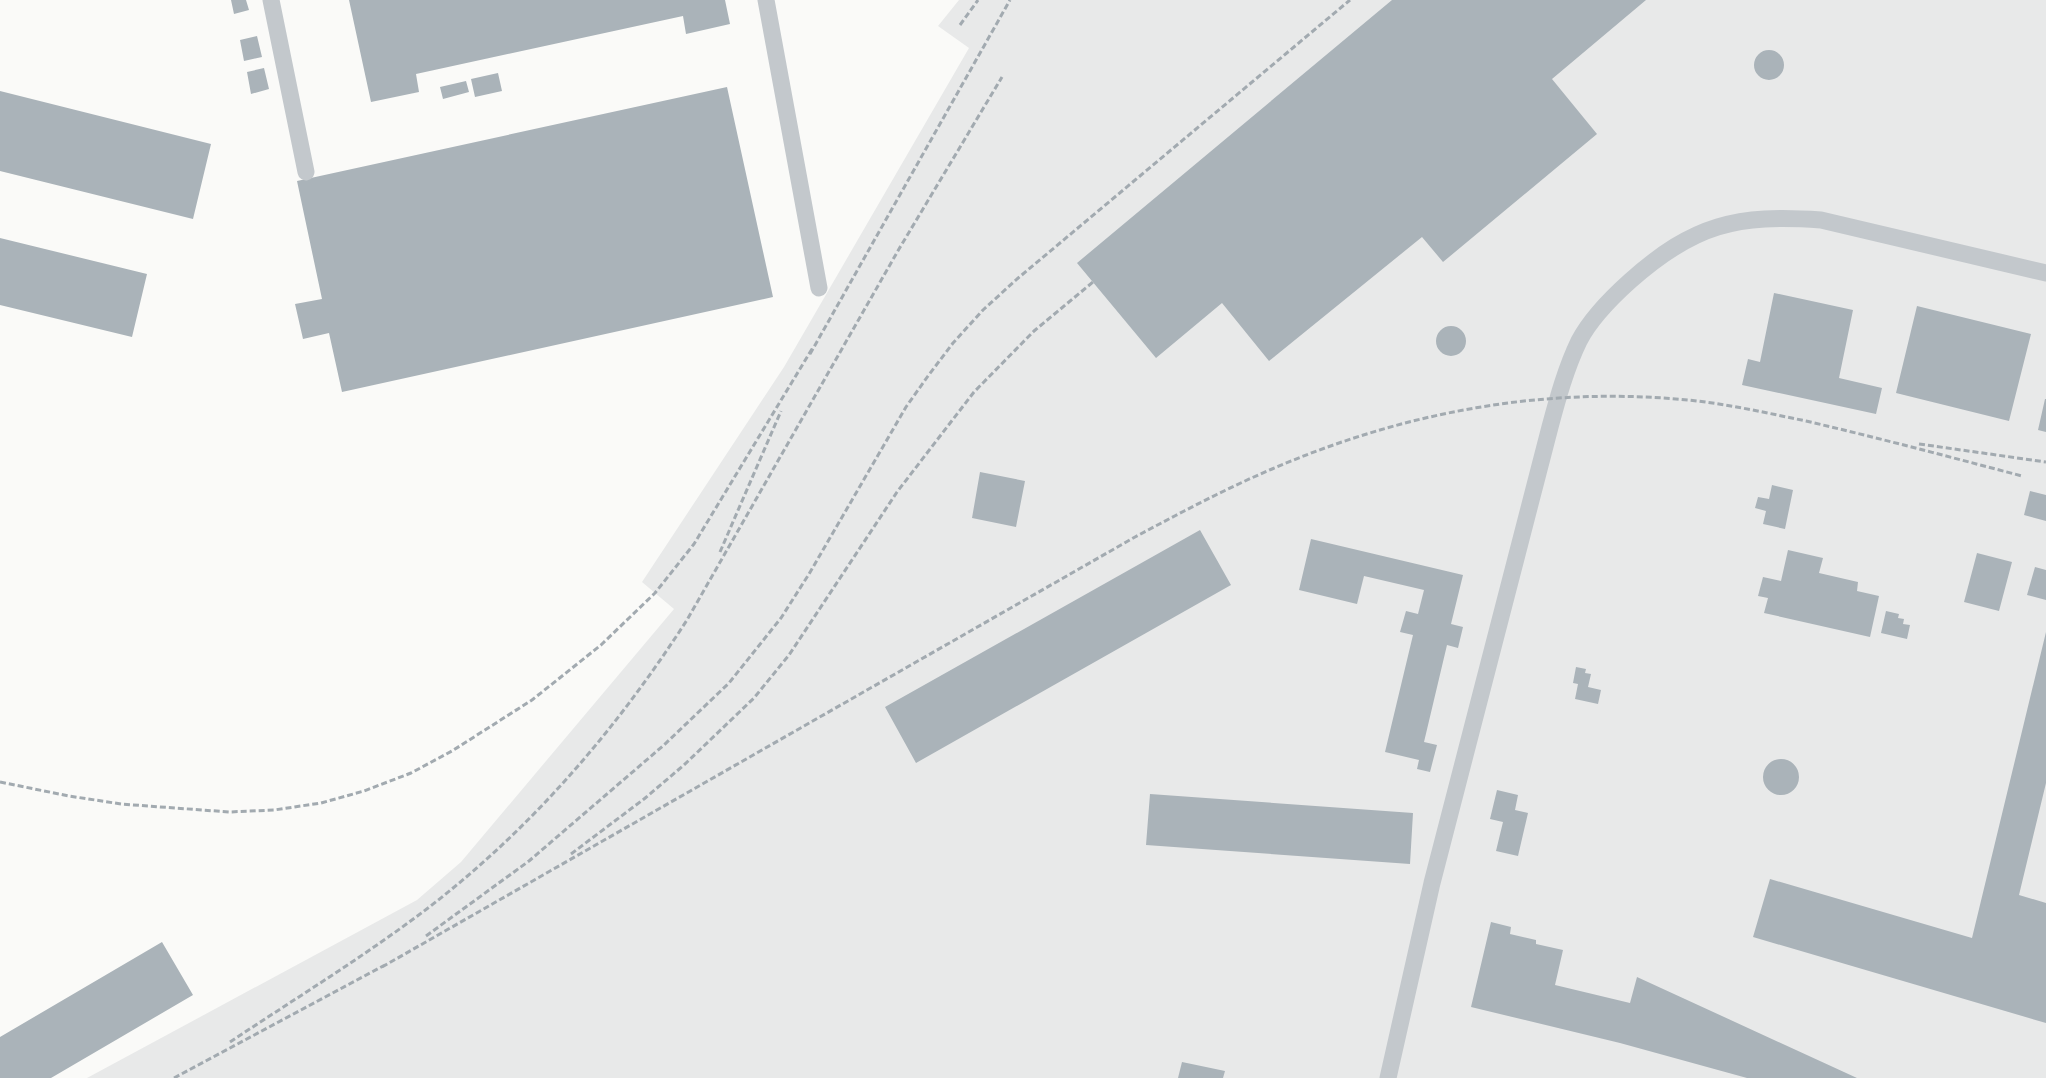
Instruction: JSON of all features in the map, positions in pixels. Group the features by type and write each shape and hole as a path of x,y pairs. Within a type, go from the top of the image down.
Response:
{"lane":[{"path":"272,0 306,172"},
{"path":"766,0 819,288"},
{"path":"1388,1078 1432,883 1550,426 1566,370 1580,339 1596,316 1614,294 1646,266 1676,244 1706,229 1743,220 1786,217 1821,220 2046,273"}],"shaded area":[{"path":"959,0 2046,0 2046,1078 87,1078 417,900 461,862 674,609 642,582 784,367 969,48 938,26"}],"building":[{"path":"231,0 246,0 249,10 234,14"},
{"path":"349,0 725,0 730,24 686,34 683,16 416,74 419,92 371,102"},
{"path":"1392,0 1646,0 1552,79 1597,134 1443,262 1422,237 1269,361 1222,303 1156,358 1077,263"},
{"path":"257,36 262,57 244,61 240,40"},
{"path":"1769,50 1780,54 1784,65 1780,76 1769,80 1758,76 1754,65 1758,54"},
{"path":"264,68 269,89 251,94 247,72"},
{"path":"498,73 502,91 475,97 471,79"},
{"path":"466,81 469,92 443,99 440,87"},
{"path":"727,87 773,297 342,392 329,333 303,339 295,304 322,299 297,181"},
{"path":"0,91 211,144 193,219 0,171"},
{"path":"0,238 147,274 132,337 0,305"},
{"path":"1774,293 1853,310 1839,378 1882,388 1876,414 1742,385 1748,359 1760,362"},
{"path":"1917,306 2031,334 2009,421 1896,393"},
{"path":"1451,326 1462,330 1466,341 1462,352 1451,356 1440,352 1436,341 1440,330"},
{"path":"2046,399 2046,432 2038,430"},
{"path":"980,472 1025,481 1016,527 972,518"},
{"path":"1772,485 1793,490 1785,529 1763,524 1766,511 1755,508 1758,497 1769,499"},
{"path":"2030,491 2046,495 2046,521 2024,515"},
{"path":"1200,530 1231,585 916,763 885,707"},
{"path":"1311,539 1463,575 1451,624 1463,627 1458,648 1447,645 1424,742 1437,745 1430,772 1417,769 1419,760 1385,752 1413,635 1400,632 1406,611 1418,614 1424,590 1364,576 1357,604 1299,590"},
{"path":"1788,550 1823,558 1819,573 1858,582 1857,591 1879,596 1870,637 1764,613 1768,598 1758,596 1763,577 1781,581"},
{"path":"1977,553 2012,562 1999,611 1964,602"},
{"path":"2035,567 2046,570 2046,600 2027,595"},
{"path":"1886,611 1899,614 1898,618 1904,619 1903,624 1910,625 1907,639 1881,633"},
{"path":"2046,632 2046,783 2019,895 2046,903 2046,1023 1753,937 1770,879 1972,938"},
{"path":"1576,667 1586,669 1585,673 1591,674 1588,687 1601,690 1598,704 1575,699 1578,684 1573,683"},
{"path":"1781,759 1791,762 1796,767 1799,777 1796,787 1791,792 1781,795 1771,792 1766,787 1763,777 1766,767 1771,762"},
{"path":"1497,790 1518,795 1515,810 1528,813 1518,856 1496,851 1503,822 1490,819"},
{"path":"1150,794 1413,813 1410,864 1146,845"},
{"path":"1491,922 1511,927 1510,934 1536,940 1536,944 1563,950 1555,985 1630,1003 1637,977 1857,1078 1747,1078 1620,1043 1471,1007"},
{"path":"162,942 193,995 51,1078 0,1078 0,1037"},
{"path":"1182,1062 1225,1071 1223,1078 1178,1078"}],"railway":[{"path":"960,25 978,0"},
{"path":"810,354 1010,0"},
{"path":"426,936 529,861 664,745 729,683 781,618 809,574 906,407 953,343 983,310 1017,279 1350,0"},
{"path":"230,1042 380,943 428,908 466,877 537,811 601,738 660,661 687,620 899,249 1002,77"},
{"path":"571,854 644,799 684,765 754,698 789,655 897,492 974,392 1034,331 1093,282"},
{"path":"0,782 69,796 121,804 229,812 274,810 321,803 364,791 411,773 452,751 532,700 601,645 655,593 694,544 812,349"},
{"path":"382,967 1135,537 1272,469 1322,449 1372,432 1424,418 1476,408 1528,401 1581,397 1634,397 1688,400 1733,406 1806,421 2022,476"},
{"path":"720,552 781,411"},
{"path":"1919,444 2046,462"},
{"path":"174,1078 385,965"}]}
